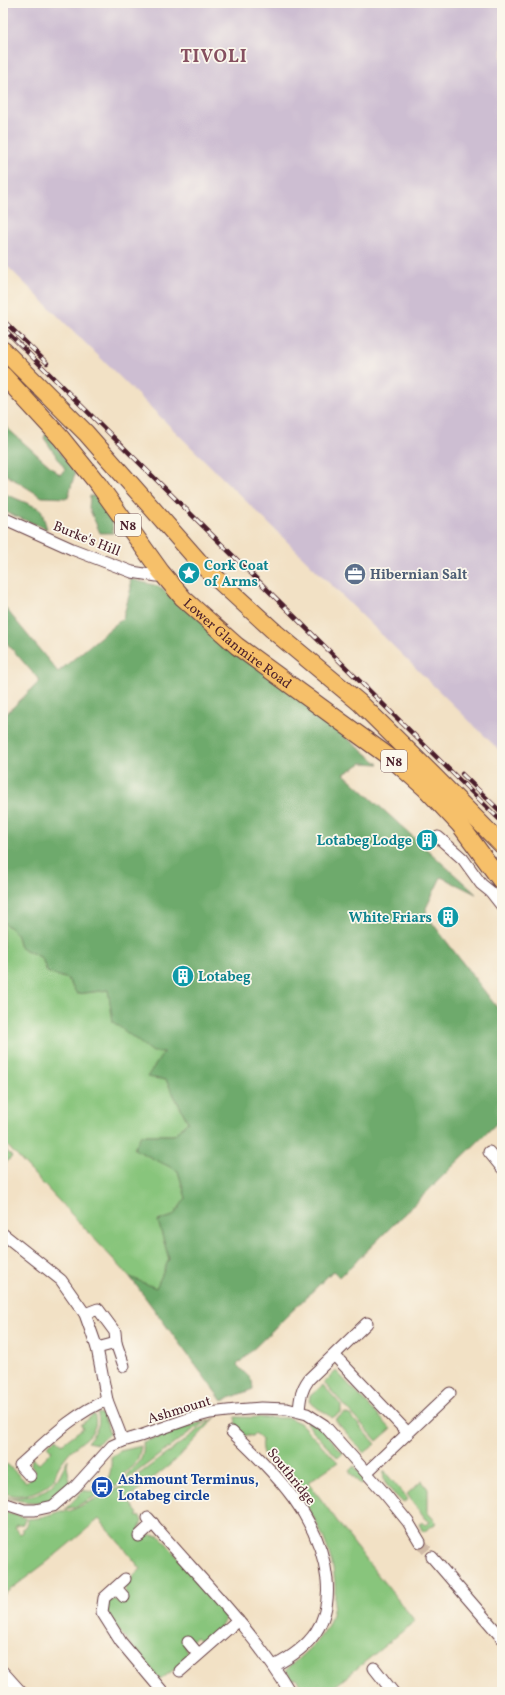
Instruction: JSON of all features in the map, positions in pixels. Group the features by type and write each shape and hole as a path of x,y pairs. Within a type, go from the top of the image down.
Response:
{"highway":[{"name":"N8","path":"3,350 86,433 208,570 276,633 360,703 502,845"},
{"name":"Lower Glanmire Road","path":"3,375 61,438 98,484 161,572 183,598 237,646 392,759 426,788 460,825 498,885"}],"street":[{"name":"Burke's Hill","path":"3,518 72,549 132,572 157,576 161,572"},
{"path":"438,837 463,858 481,884 498,885 502,906"},
{"path":"489,1152 502,1168"},
{"path":"3,1234 61,1280 85,1314 97,1348 107,1400 123,1441"},
{"path":"85,1314 98,1309 115,1332 116,1343 124,1366"},
{"path":"299,1411 300,1396 309,1379 335,1356 367,1323"},
{"path":"97,1348 116,1343"},
{"path":"335,1356 408,1434"},
{"path":"367,1472 450,1393"},
{"path":"30,1476 20,1465 53,1435 93,1406 107,1400"},
{"name":"Ashmount","path":"3,1503 24,1510 35,1510 53,1506 77,1484 112,1446 191,1418 210,1413 261,1408 299,1411 322,1423 367,1472 408,1522 420,1542"},
{"name":"Southridge","path":"232,1432 253,1445 297,1503 311,1525 322,1550 328,1594 326,1615 318,1628 297,1653 274,1666"},
{"path":"139,1536 150,1520 238,1620 274,1666 290,1692"},
{"path":"432,1557 502,1638"},
{"path":"125,1579 104,1598 102,1612 121,1642 163,1692"},
{"path":"116,1588 124,1597"},
{"path":"180,1671 238,1620"},
{"path":"188,1642 198,1654"},
{"path":"374,1668 393,1692"},
{"path":"3,1672 21,1692"}],"shaded area":[{"path":"3,3 502,3 502,753 3,262"}],"green space":[{"path":"3,419 7,428 60,475 65,469 44,438 46,433 75,473 68,498 42,497 3,473"},
{"path":"3,493 41,509 47,529 3,511"},
{"path":"90,496 95,496 112,517 113,533 100,533 89,508"},
{"path":"130,579 158,586 379,764 362,763 344,774 476,894 441,877 426,908 427,916 502,1014 502,1118 340,1277 333,1271 237,1365 252,1380 253,1389 222,1401 130,1277 156,1288 169,1259 158,1221 173,1216 186,1198 178,1171 134,1149 141,1135 174,1135 188,1122 166,1080 147,1077 164,1052 152,1052 113,1022 108,990 77,994 68,979 47,972 42,958 20,947 16,933 3,922 3,717 40,681 5,641 3,641 3,605 58,672 123,618 131,588"},
{"path":"3,922 16,933 20,947 42,958 47,972 68,979 77,994 109,990 165,1052 166,1080 188,1122 174,1135 141,1135 178,1171 186,1198 173,1216 158,1221 169,1259 156,1289 130,1277 3,1141"},
{"path":"3,1146 12,1157 3,1166"},
{"path":"336,1371 391,1429 377,1441 324,1383"},
{"path":"323,1385 341,1405 341,1412 332,1418 311,1404 309,1401 310,1396"},
{"path":"97,1413 102,1414 110,1433 97,1444 87,1442 97,1429 99,1422"},
{"path":"344,1413 350,1415 376,1444 364,1453 335,1420"},
{"path":"94,1414 96,1421 92,1432 68,1454 58,1468 53,1480 41,1489 29,1494 15,1495 3,1492 3,1468 7,1464 26,1482 36,1472 31,1466 32,1458 39,1464 52,1451 47,1446 57,1438 62,1444 83,1428 81,1425"},
{"path":"216,1417 176,1460 127,1499 138,1514 136,1516 140,1517 142,1521 139,1531 145,1538 150,1535 160,1536 227,1615 226,1619 213,1635 201,1642 196,1637 185,1648 188,1656 187,1660 160,1680 116,1627 107,1611 108,1602 115,1599 118,1602 127,1595 125,1592 129,1582 141,1569 99,1519 47,1562 3,1595 3,1512 26,1518 22,1525 17,1525 15,1528 20,1534 23,1532 23,1528 26,1526 28,1519 39,1518 61,1511 70,1511 123,1486"},
{"path":"235,1417 289,1418 300,1423 338,1462 308,1482 370,1565 415,1621 328,1692 304,1692 296,1678 292,1680 286,1670 316,1642 329,1623 334,1604 335,1584 332,1564 326,1544 318,1525 296,1491 265,1456 263,1452 262,1440 255,1433 252,1436 243,1435 233,1426 236,1423"},
{"path":"210,1419 187,1434 125,1481 126,1476 142,1457 143,1442"},
{"path":"307,1421 318,1426 343,1453 338,1458 306,1423"},
{"path":"141,1446 137,1460 134,1465 124,1474 122,1483 75,1507 65,1509 83,1491 94,1491 103,1486 110,1473 111,1457 120,1451"},
{"path":"68,1459 67,1466 70,1481 64,1490 57,1496 50,1500 41,1502 23,1501 5,1497 34,1495 47,1489 58,1478"},
{"path":"354,1466 366,1480 361,1485 349,1471"},
{"path":"384,1471 408,1499 403,1503 386,1484 383,1475"},
{"path":"422,1481 428,1489 428,1513 437,1523 423,1532 419,1524 423,1522 426,1525 430,1522 425,1518 407,1494"},
{"path":"3,1677 15,1692 3,1692"}],"tunnel":[{"path":"420,1542 432,1557"}],"railway":[{"path":"3,320 47,363"},
{"path":"3,328 502,822"},
{"path":"462,774 502,813"}],"place":[{"name":"Cork Coat of Arms","path":"189,573"},
{"name":"Hibernian Salt","path":"355,574"},
{"name":"Lotabeg Lodge","path":"427,840"},
{"name":"White Friars","path":"448,917"},
{"name":"Lotabeg","path":"183,976"},
{"name":"Ashmount Terminus, Lotabeg circle","path":"102,1487"}],"district":[{"name":"TIVOLI","path":"214,56"}]}
